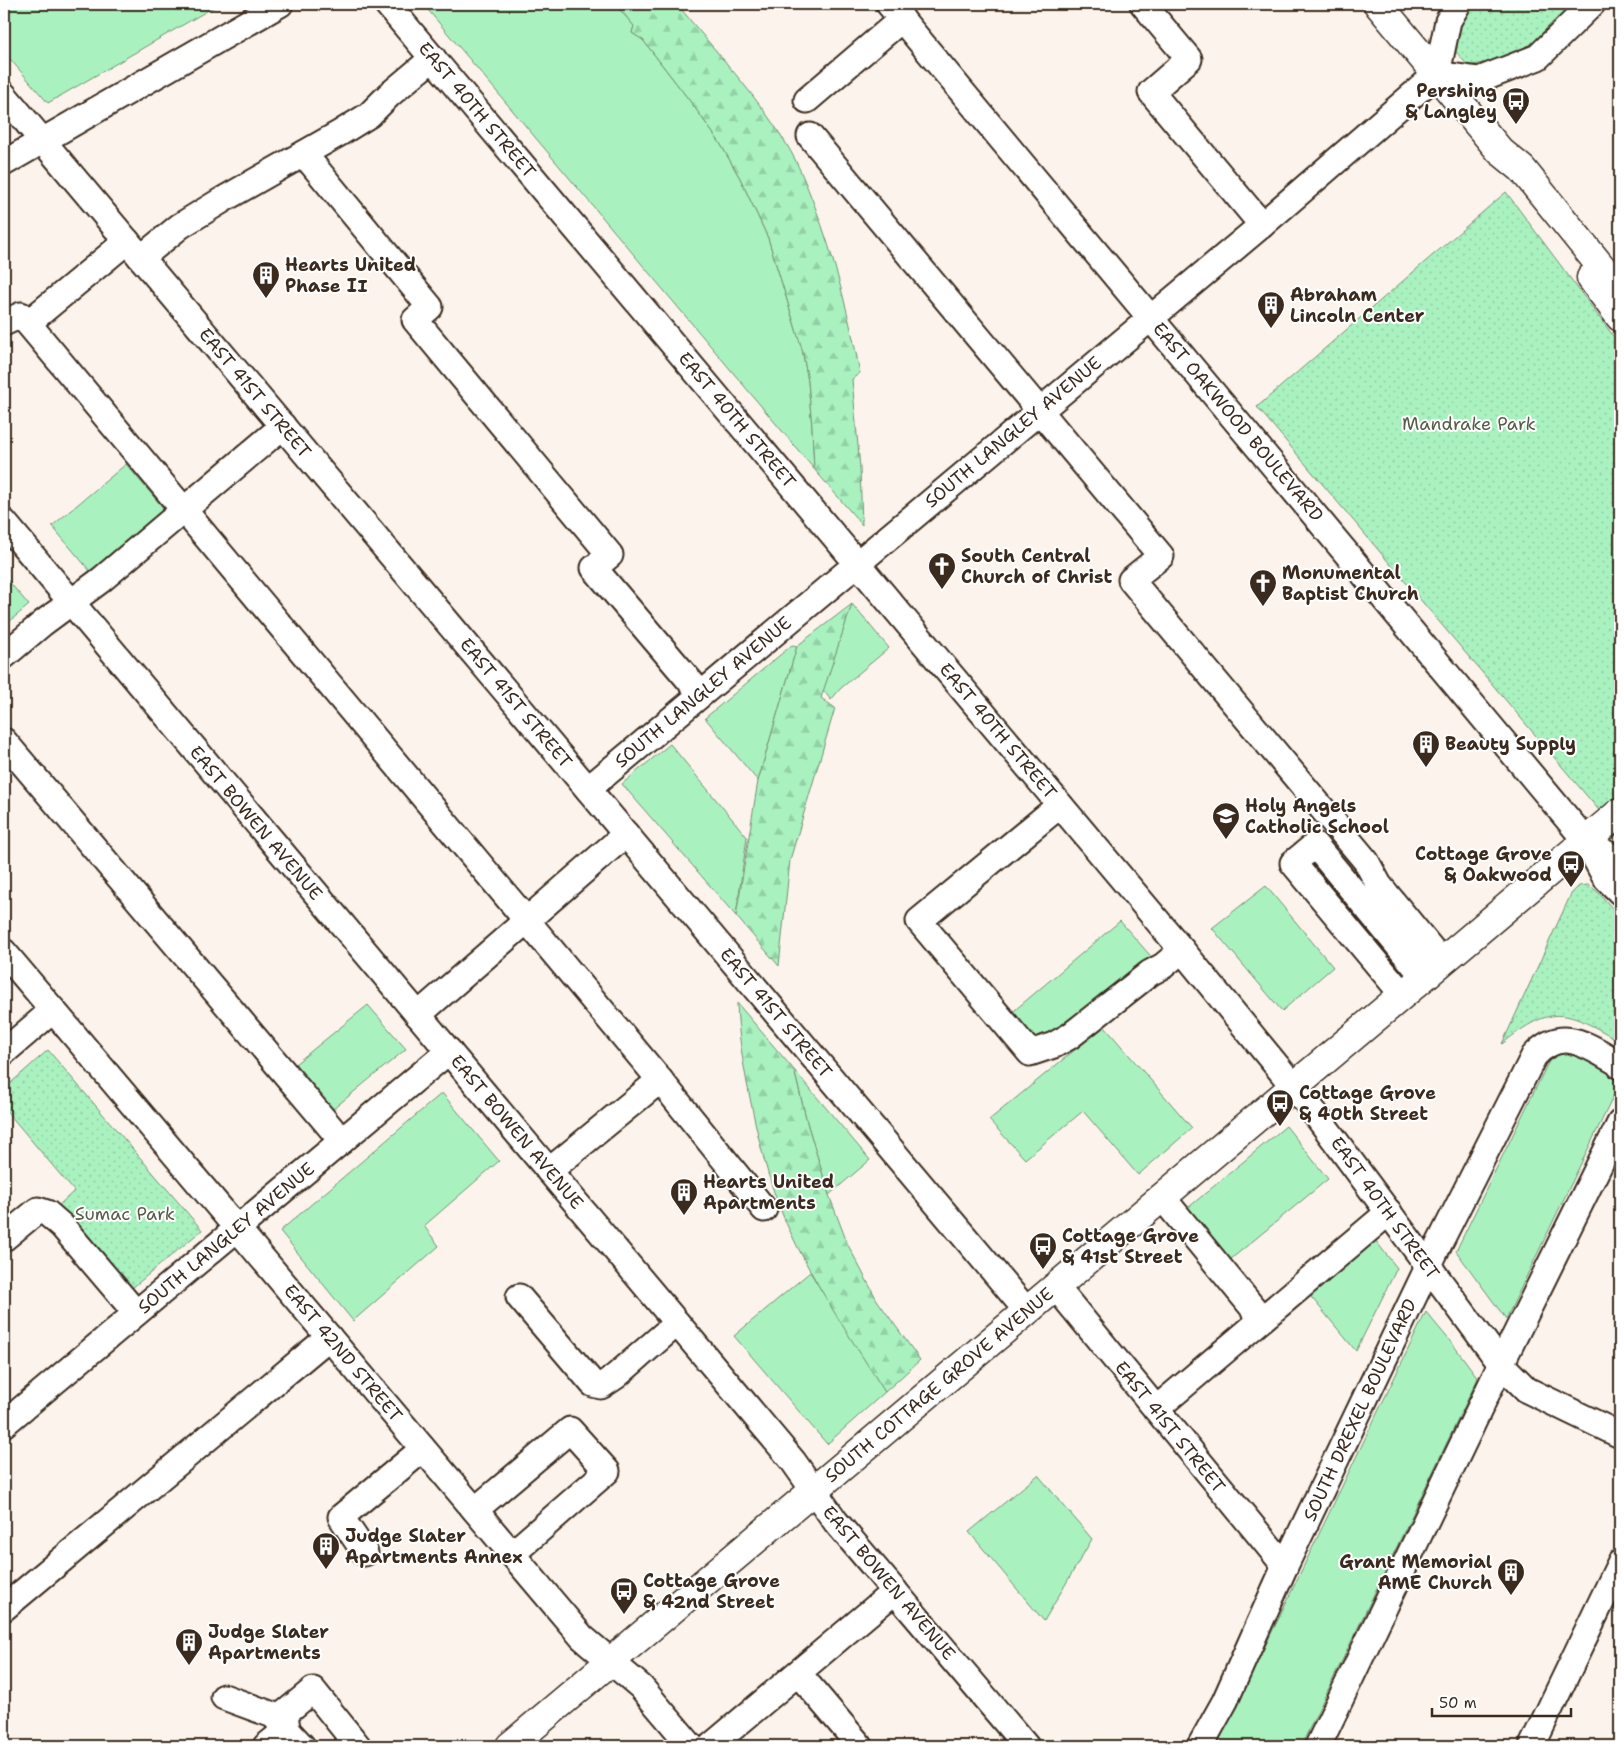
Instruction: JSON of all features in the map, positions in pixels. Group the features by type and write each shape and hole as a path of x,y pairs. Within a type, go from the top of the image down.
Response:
{"main road":[{"path":"1378,4 1500,151 1522,169 1620,290"},
{"path":"1500,151 1513,177 1620,317"},
{"name":"SOUTH COTTAGE GROVE AVENUE","path":"510,1746 1620,812"}],"street":[{"path":"4,163 280,4"},
{"name":"EAST 40TH STREET","path":"387,4 1060,804 1294,1086 1501,1364 1527,1390 1620,1435"},
{"path":"1143,4 1189,59 1151,92 1262,224"},
{"path":"1458,4 1448,21 1437,74 1479,80 1538,57 1592,4"},
{"path":"807,100 896,12"},
{"name":"EAST OAKWOOD BOULEVARD","path":"896,12 1586,841 1605,877 1620,892"},
{"path":"28,323 134,249 180,226 369,115 389,95 433,58"},
{"name":"SOUTH LANGLEY AVENUE","path":"588,789 1262,224 1437,74"},
{"name":"EAST 41ST STREET","path":"4,95 1028,1311"},
{"path":"810,136 1161,556 1132,580 1366,861 1433,970"},
{"path":"304,154 430,307 415,320 610,555 594,568 701,694"},
{"path":"4,323 21,315 28,323 660,1080 764,1209"},
{"path":"4,656 42,623 101,580 283,426"},
{"name":"EAST BOWEN AVENUE","path":"4,522 793,1461 836,1522 895,1591 1012,1741"},
{"path":"4,741 342,1141"},
{"path":"1060,804 919,921 1030,1053 1054,1045 1070,1036 1182,950"},
{"path":"418,1015 626,834"},
{"name":"EAST OAKWOOD BOULEVARD","path":"1586,841 1620,862"},
{"path":"1403,994 1293,863 1315,845 1433,970"},
{"name":"EAST 42ND STREET","path":"4,952 582,1637 641,1687 691,1746"},
{"path":"4,1052 53,1010"},
{"name":"SOUTH DREXEL BOULEVARD","path":"1200,1746 1225,1701 1285,1566 1429,1265 1534,1056 1543,1046 1557,1041 1574,1040 1617,1062 1620,1066"},
{"name":"SOUTH LANGLEY AVENUE","path":"4,1424 449,1052"},
{"path":"549,1171 660,1080"},
{"path":"1318,1746 1501,1364 1620,1123"},
{"path":"1162,1197 1262,1319"},
{"path":"4,1238 38,1210 47,1213 62,1226 136,1313"},
{"path":"1156,1409 1389,1212"},
{"name":"EAST 41ST STREET","path":"1056,1287 1285,1566"},
{"path":"519,1297 593,1384 601,1386 616,1376 677,1323"},
{"path":"4,1608 329,1337"},
{"path":"475,1510 570,1430 607,1471 512,1554"},
{"path":"365,1553 342,1517 423,1448"},
{"path":"1532,1746 1615,1589 1620,1563"},
{"path":"711,1746 895,1591"},
{"path":"798,1673 860,1746"},
{"path":"295,1738 285,1713 312,1690 358,1746"},
{"path":"224,1697 273,1715 295,1738"},
{"path":"266,1746 295,1738"}],"green space":[{"path":"4,4 219,4 48,103 4,52"},
{"path":"423,4 615,4 634,26 632,33 643,40 720,143 740,178 768,238 802,349 808,381 814,469"},
{"path":"615,4 677,4 762,108 787,145 798,166 822,225 835,266 860,373 852,379 860,468 862,525 814,469 808,381 802,349 768,238 740,178 720,143 693,105 643,40 632,33 634,26"},
{"path":"1469,4 1573,4 1528,48 1488,62 1468,66 1452,47 1460,20"},
{"name":"Mandrake Park","path":"1506,192 1620,345 1620,835 1257,407"},
{"path":"126,464 164,509 90,571 52,526"},
{"path":"4,576 29,605 4,626"},
{"path":"852,604 889,648 840,689 831,700 823,690"},
{"path":"852,604 821,698 835,708 790,860 779,966 736,916 758,781 797,646"},
{"path":"792,645 797,646 758,781 705,718"},
{"path":"670,744 747,837 736,916 622,784"},
{"path":"1588,885 1597,891 1620,917 1620,1041 1586,1023 1560,1016 1548,1017 1535,1022 1502,1044 1571,894 1579,886"},
{"path":"1266,886 1333,967 1282,1011 1212,928"},
{"path":"1120,921 1155,961 1064,1033 1032,1044 1009,1015"},
{"path":"737,1003 794,1070 808,1126 829,1195 848,1245 877,1300 920,1360 885,1392 821,1289 780,1209 764,1160 752,1110 741,1048"},
{"path":"368,1005 406,1049 327,1114 289,1069"},
{"path":"1104,1026 1192,1128 1138,1175 1083,1111 1025,1159 989,1120"},
{"path":"1570,1049 1595,1060 1609,1070 1615,1085 1614,1095 1506,1319 1456,1251 1549,1061 1557,1054"},
{"name":"Sumac Park","path":"48,1050 202,1230 126,1293 57,1207 74,1191 4,1108 4,1089"},
{"path":"794,1070 870,1160 829,1195 808,1126"},
{"path":"442,1093 499,1161 424,1226 439,1246 353,1321 280,1231"},
{"path":"1286,1126 1328,1179 1225,1264 1183,1212"},
{"path":"1371,1235 1397,1268 1356,1351 1307,1292"},
{"path":"810,1272 885,1392 827,1444 734,1336"},
{"path":"1426,1312 1478,1378 1301,1746 1216,1746 1229,1721"},
{"path":"1038,1475 1092,1539 1044,1621 969,1532"}],"place":[{"name":"Pershing & Langley","path":"1516,125"},
{"name":"Hearts United Phase II","path":"266,299"},
{"name":"Abraham Lincoln Center","path":"1271,329"},
{"name":"South Central Church of Christ","path":"942,590"},
{"name":"Monumental Baptist Church","path":"1263,607"},
{"name":"Beauty Supply","path":"1426,768"},
{"name":"Holy Angels Catholic School","path":"1226,840"},
{"name":"Cottage Grove & Oakwood","path":"1571,888"},
{"name":"Cottage Grove & 40th Street","path":"1280,1127"},
{"name":"Hearts United Apartments","path":"684,1216"},
{"name":"Cottage Grove & 41st Street","path":"1043,1270"},
{"name":"Judge Slater Apartments Annex","path":"326,1570"},
{"name":"Grant Memorial AME Church","path":"1511,1596"},
{"name":"Cottage Grove & 42nd Street","path":"624,1615"},
{"name":"Judge Slater Apartments","path":"189,1666"}]}
